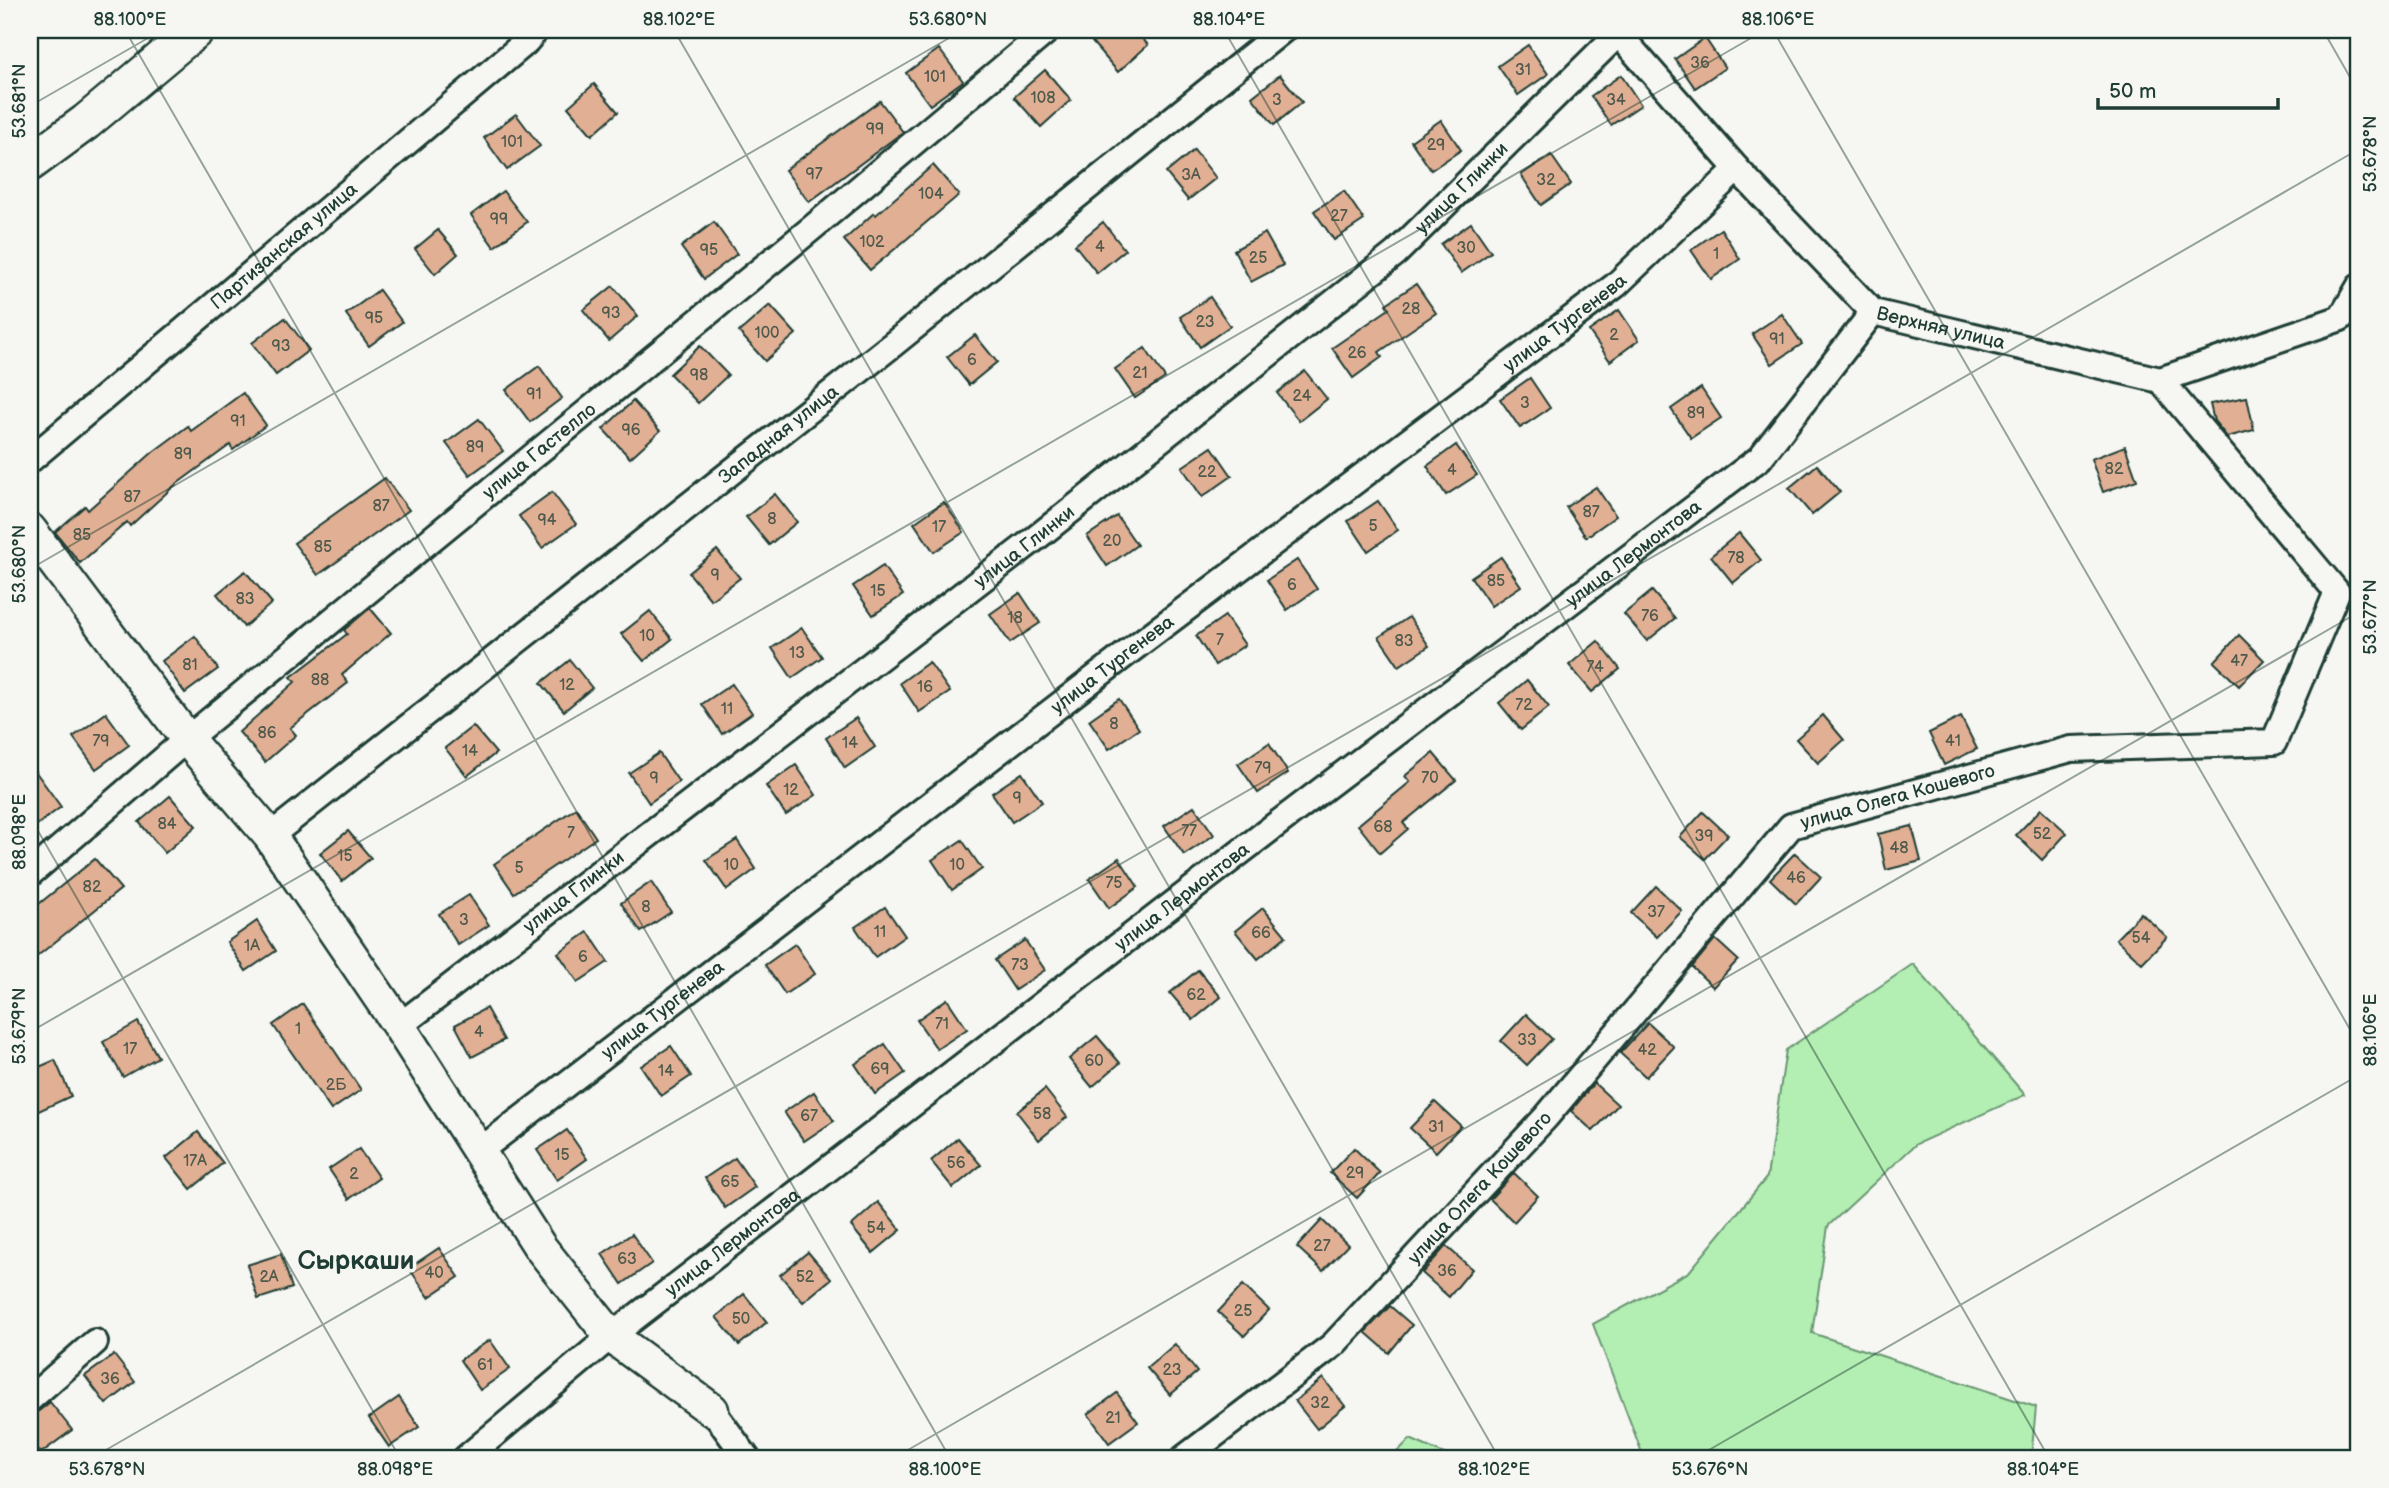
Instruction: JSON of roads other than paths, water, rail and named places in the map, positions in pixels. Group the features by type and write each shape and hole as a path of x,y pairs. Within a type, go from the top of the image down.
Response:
{"main road":[{"path":"30,163 86,122 196,30"},
{"path":"30,134 86,122"}],"street":[{"name":"Партизанская улица","path":"30,460 525,43 536,30"},
{"name":"улица Гастелло","path":"30,874 187,739 812,228 1048,30"},
{"name":"Западная улица","path":"270,836 892,345 1283,30"},
{"name":"Верхняя улица","path":"1617,32 1737,169 1873,312 2160,380"},
{"name":"улица Глинки","path":"399,1026 1036,538 1396,254 1617,32"},
{"name":"улица Тургенева","path":"478,1153 1124,655 1616,285 1737,169"},
{"path":"2160,380 2341,318 2359,286"},
{"name":"улица Лермонтова","path":"466,1458 611,1336 1247,846 1760,458 1873,312"},
{"name":"улица Олега Кошевого","path":"1184,1458 1333,1345 1546,1117 1791,826 2071,749 2274,742 2337,592 2160,380"},
{"path":"30,530 187,739 270,836 399,1026 540,1247 611,1336 712,1410 747,1458"},
{"path":"30,1399 95,1342"}],"district":[{"name":"Сыркаши","path":"356,1261"}]}
